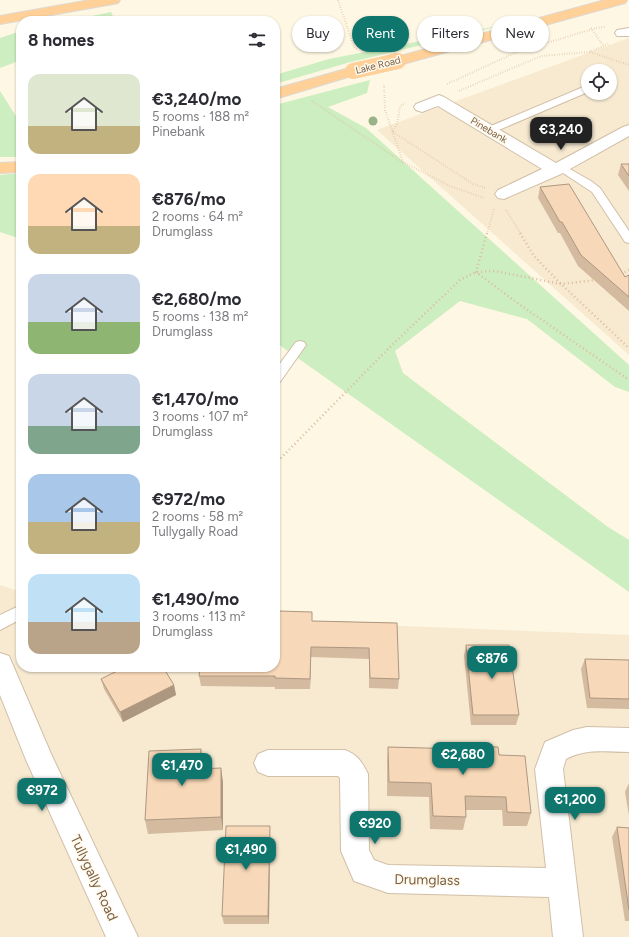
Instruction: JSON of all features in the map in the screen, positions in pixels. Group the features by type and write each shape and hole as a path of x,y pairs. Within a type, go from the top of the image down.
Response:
{"highway":[{"path":"23,16 113,0"},
{"name":"Lake Road","path":"280,92 353,71 620,0"},
{"path":"0,20 16,17"},
{"path":"0,168 16,167"}],"street":[{"path":"414,105 442,93"},
{"name":"Pinebank","path":"442,93 490,130 558,168"},
{"path":"500,201 629,130"},
{"name":"Tullygally Road","path":"0,664 40,760 119,932 123,937"},
{"path":"568,937 548,769 555,751 573,742 587,739 629,740"},
{"name":"Drumglass","path":"268,763 345,763 354,774 355,851 364,871 388,879 562,883"}],"lane":[{"path":"490,130 581,91"},
{"path":"558,168 587,183 596,190 629,240"},
{"path":"280,372 300,346"},
{"path":"0,623 16,615"}],"path":[{"path":"442,93 448,83 517,52 592,29"},
{"path":"442,93 541,56 589,52 610,43"},
{"path":"589,52 629,65"},
{"path":"295,88 403,162 450,186 489,201"},
{"path":"392,131 397,124 400,106 414,105"},
{"path":"392,131 403,162"},
{"path":"392,131 500,201 534,256 561,284 629,348"},
{"path":"476,272 500,201"},
{"path":"616,276 629,270"},
{"path":"280,459 390,347 460,280 476,272 495,271 561,284 602,280"},
{"path":"476,272 516,302 629,380"}],"shaded area":[{"path":"629,38 629,355 377,130"},
{"path":"0,585 16,590 16,672 280,672 280,621 629,635 629,937 0,937"}],"green space":[{"path":"111,12 113,16 92,16"},
{"path":"16,33 16,62 0,68 0,38"},
{"path":"417,42 417,46 409,48 409,43"},
{"path":"365,52 392,52 347,63 280,83 280,74 329,59"},
{"path":"370,80 367,93 328,107 366,128 629,365 629,392 615,387 527,319 460,301 395,351 403,373 608,527 629,540 629,592 280,346 280,104"},
{"path":"0,91 16,116 16,157 0,157"},
{"path":"16,173 16,237 0,232 0,175"}],"building":[{"path":"621,164 629,164 629,176"},
{"path":"569,184 625,277 629,275 629,297 581,255 540,187"},
{"path":"280,611 312,612 312,621 397,623 399,679 370,678 369,648 311,647 310,679 275,678 275,676 199,676 199,672 280,672"},
{"path":"466,645 509,645 519,715 473,715"},
{"path":"585,659 629,660 629,699 590,698"},
{"path":"115,672 166,672 174,685 120,712 101,679"},
{"path":"461,746 498,747 499,755 525,756 531,813 507,812 506,797 465,796 466,817 433,816 431,783 389,782 388,747 461,749"},
{"path":"201,749 200,769 221,768 221,817 145,820 149,751"},
{"path":"226,826 270,826 268,916 222,916"},
{"path":"617,827 629,828 629,910"}]}
